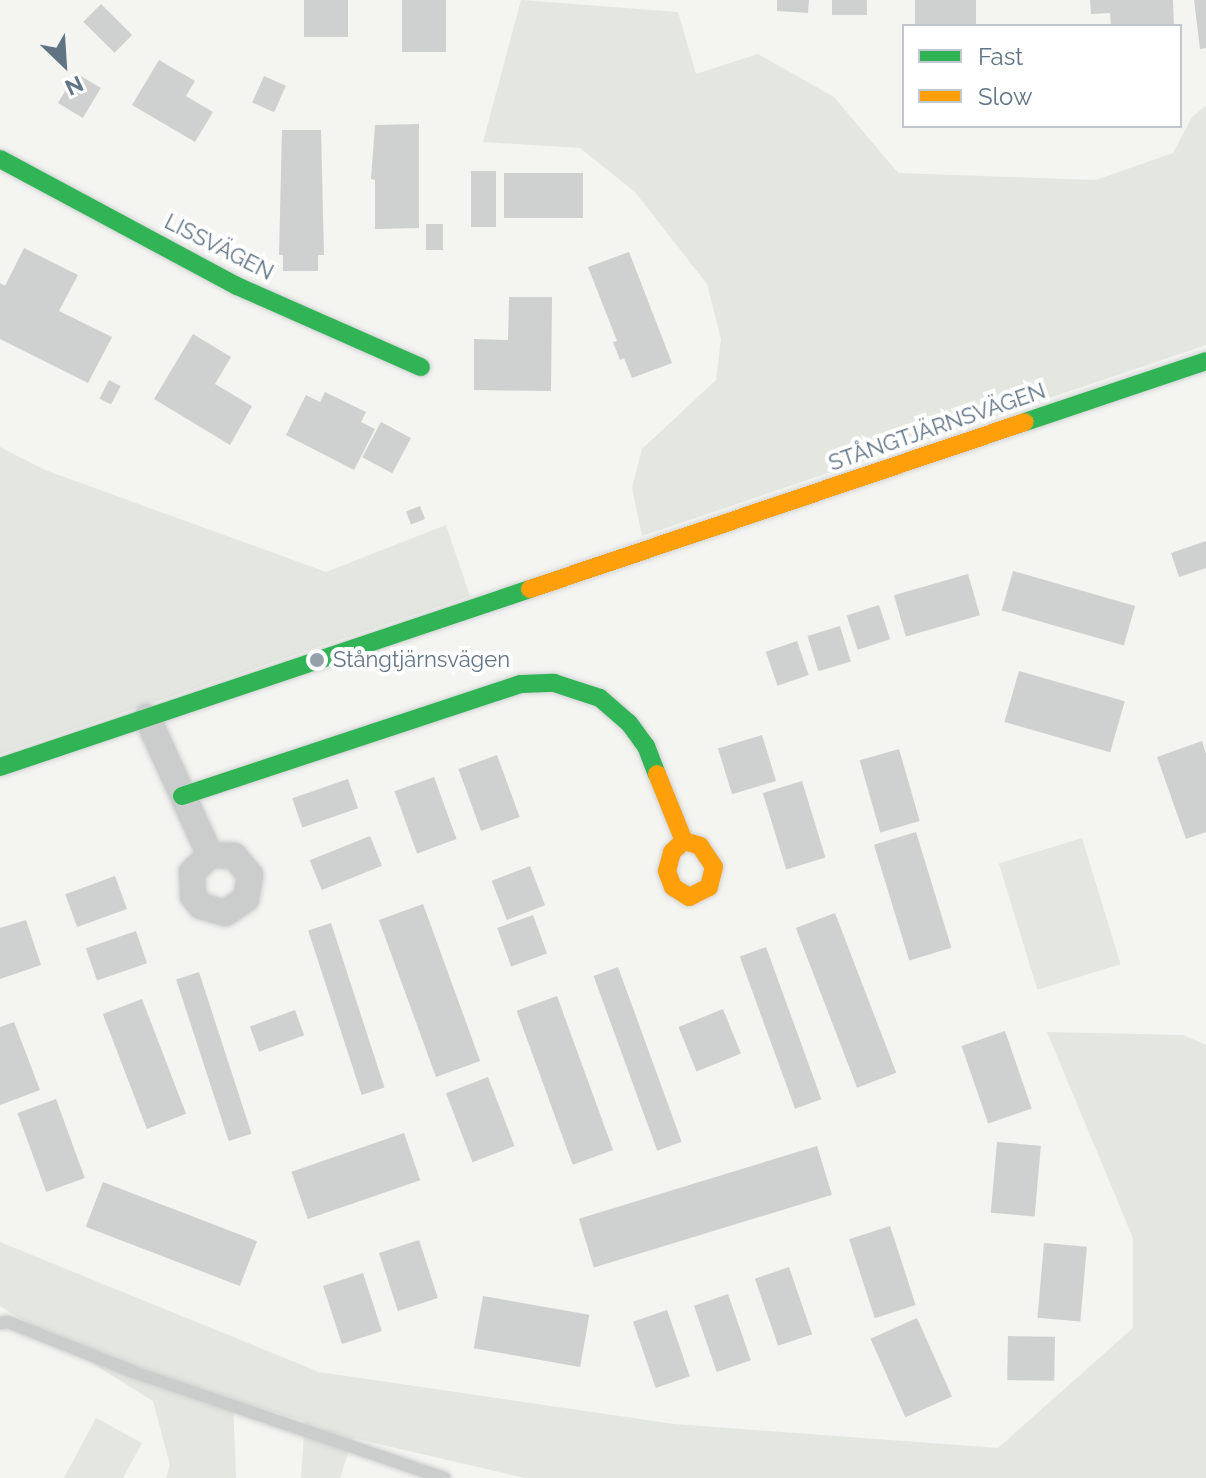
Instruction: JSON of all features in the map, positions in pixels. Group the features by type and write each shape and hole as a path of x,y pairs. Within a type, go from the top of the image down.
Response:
{"street":[{"name":"LISSVÄGEN","path":"0,159 237,286 421,367"},
{"name":"STÅNGTJÄRNSVÄGEN","path":"0,767 1206,361"},
{"path":"182,796 462,701 521,684 554,683 600,698 629,723 646,746 684,841"},
{"path":"147,717 210,855"}],"lane":[{"path":"0,1323 444,1478"}],"shaded area":[{"path":"521,0 678,12 696,74 758,54 834,97 898,173 1096,180 1173,153 1192,117 1206,106 1206,345 642,536 632,488 642,449 716,380 721,339 707,284 635,192 580,148 483,142"},
{"path":"0,447 45,470 326,572 446,525 470,596 0,754"},
{"path":"1082,838 1121,964 1037,990 999,863"},
{"path":"1047,1032 1183,1035 1206,1045 1206,1478 525,1478 353,1438 340,1478 301,1478 305,1421 233,1400 236,1478 166,1478 170,1465 153,1401 0,1306 0,1242 319,1372 674,1424 998,1448 1133,1328 1133,1238"},
{"path":"96,1418 142,1443 123,1478 64,1478"}],"building":[{"path":"304,0 348,0 348,37 304,37"},
{"path":"402,0 446,0 446,52 402,52"},
{"path":"777,0 809,0 808,13 777,11"},
{"path":"832,0 867,0 867,15 832,15"},
{"path":"915,0 976,0 976,24 915,24"},
{"path":"1090,0 1173,0 1174,24 1111,24 1110,13 1091,14"},
{"path":"1194,0 1206,0 1206,48 1200,49"},
{"path":"101,4 132,35 114,53 83,22"},
{"path":"159,60 195,81 186,96 213,112 195,142 132,105"},
{"path":"76,73 101,88 83,118 58,103"},
{"path":"264,76 286,86 274,112 252,102"},
{"path":"419,124 419,228 375,229 375,180 371,179 375,125"},
{"path":"282,130 321,130 324,255 318,255 318,271 283,271 283,255 279,255"},
{"path":"471,171 496,171 496,227 471,227"},
{"path":"504,173 583,173 583,218 504,218"},
{"path":"426,224 443,224 443,250 426,250"},
{"path":"24,248 78,275 59,311 112,337 88,383 0,339 0,283 5,286"},
{"path":"629,252 672,363 632,378 624,358 620,360 613,342 617,341 588,267"},
{"path":"509,297 552,297 551,391 474,390 474,339 508,340"},
{"path":"193,334 231,357 215,384 252,406 230,445 154,399"},
{"path":"109,380 121,386 111,405 99,399"},
{"path":"325,392 366,412 361,422 375,429 354,470 286,435 306,395 320,402"},
{"path":"381,422 411,438 392,473 362,457"},
{"path":"420,506 425,519 411,524 406,511"},
{"path":"1206,541 1206,568 1179,577 1171,553"},
{"path":"1013,571 1135,606 1124,645 1002,610"},
{"path":"968,574 980,615 906,637 894,595"},
{"path":"879,605 890,639 858,650 847,616"},
{"path":"840,626 851,661 818,671 807,636"},
{"path":"797,641 809,675 778,686 766,652"},
{"path":"1019,671 1125,701 1110,752 1004,722"},
{"path":"762,735 776,781 732,794 718,748"},
{"path":"1202,741 1206,754 1206,832 1186,839 1157,757"},
{"path":"899,749 920,821 880,832 860,760"},
{"path":"497,755 520,817 481,831 458,769"},
{"path":"434,777 457,839 417,853 395,791"},
{"path":"348,779 358,808 302,828 292,798"},
{"path":"802,781 825,858 786,869 763,793"},
{"path":"916,832 951,948 909,961 874,845"},
{"path":"370,836 382,866 322,890 310,860"},
{"path":"530,866 545,905 507,920 492,881"},
{"path":"115,876 127,909 77,927 65,894"},
{"path":"423,904 480,1061 436,1077 379,920"},
{"path":"835,913 896,1073 857,1088 796,928"},
{"path":"533,915 547,954 511,967 497,928"},
{"path":"26,920 41,965 0,979 0,928"},
{"path":"331,923 384,1088 362,1095 308,930"},
{"path":"136,931 147,963 97,980 86,948"},
{"path":"766,947 821,1099 795,1109 740,957"},
{"path":"618,967 682,1142 657,1151 594,976"},
{"path":"199,972 252,1134 229,1141 176,979"},
{"path":"557,996 613,1150 573,1165 517,1011"},
{"path":"142,999 186,1114 147,1129 103,1014"},
{"path":"723,1009 741,1054 696,1071 678,1027"},
{"path":"295,1010 304,1035 259,1052 250,1026"},
{"path":"14,1022 40,1090 0,1105 0,1027"},
{"path":"1005,1031 1032,1109 988,1124 962,1046"},
{"path":"488,1077 515,1146 473,1162 446,1093"},
{"path":"56,1099 85,1178 46,1192 17,1113"},
{"path":"404,1133 420,1180 308,1219 291,1172"},
{"path":"997,1142 1041,1146 1035,1217 991,1213"},
{"path":"817,1146 832,1195 594,1268 579,1219"},
{"path":"103,1182 257,1241 240,1286 86,1227"},
{"path":"890,1226 916,1305 875,1318 849,1239"},
{"path":"419,1240 438,1298 398,1311 379,1253"},
{"path":"1044,1243 1087,1247 1080,1321 1037,1318"},
{"path":"789,1267 812,1334 778,1346 755,1279"},
{"path":"363,1273 382,1331 342,1344 323,1286"},
{"path":"728,1294 751,1360 717,1372 694,1306"},
{"path":"483,1296 589,1315 580,1367 474,1348"},
{"path":"667,1310 690,1376 656,1388 633,1322"},
{"path":"917,1318 952,1397 905,1417 870,1339"},
{"path":"1008,1336 1055,1337 1054,1381 1007,1380"}],"traffic: fast":[{"path":"0,159 237,286 421,367"},
{"path":"1025,422 1206,361"},
{"path":"0,767 530,589"},
{"path":"182,796 521,684 554,683 600,698 629,723 646,746 657,774"}],"traffic: slow":[{"path":"530,589 1025,422"},
{"path":"657,774 684,841 700,846 714,867 709,887 689,897 673,887 667,871 672,852 684,841"}],"place":[{"name":"Stångtjärnsvägen","path":"317,660"}]}
